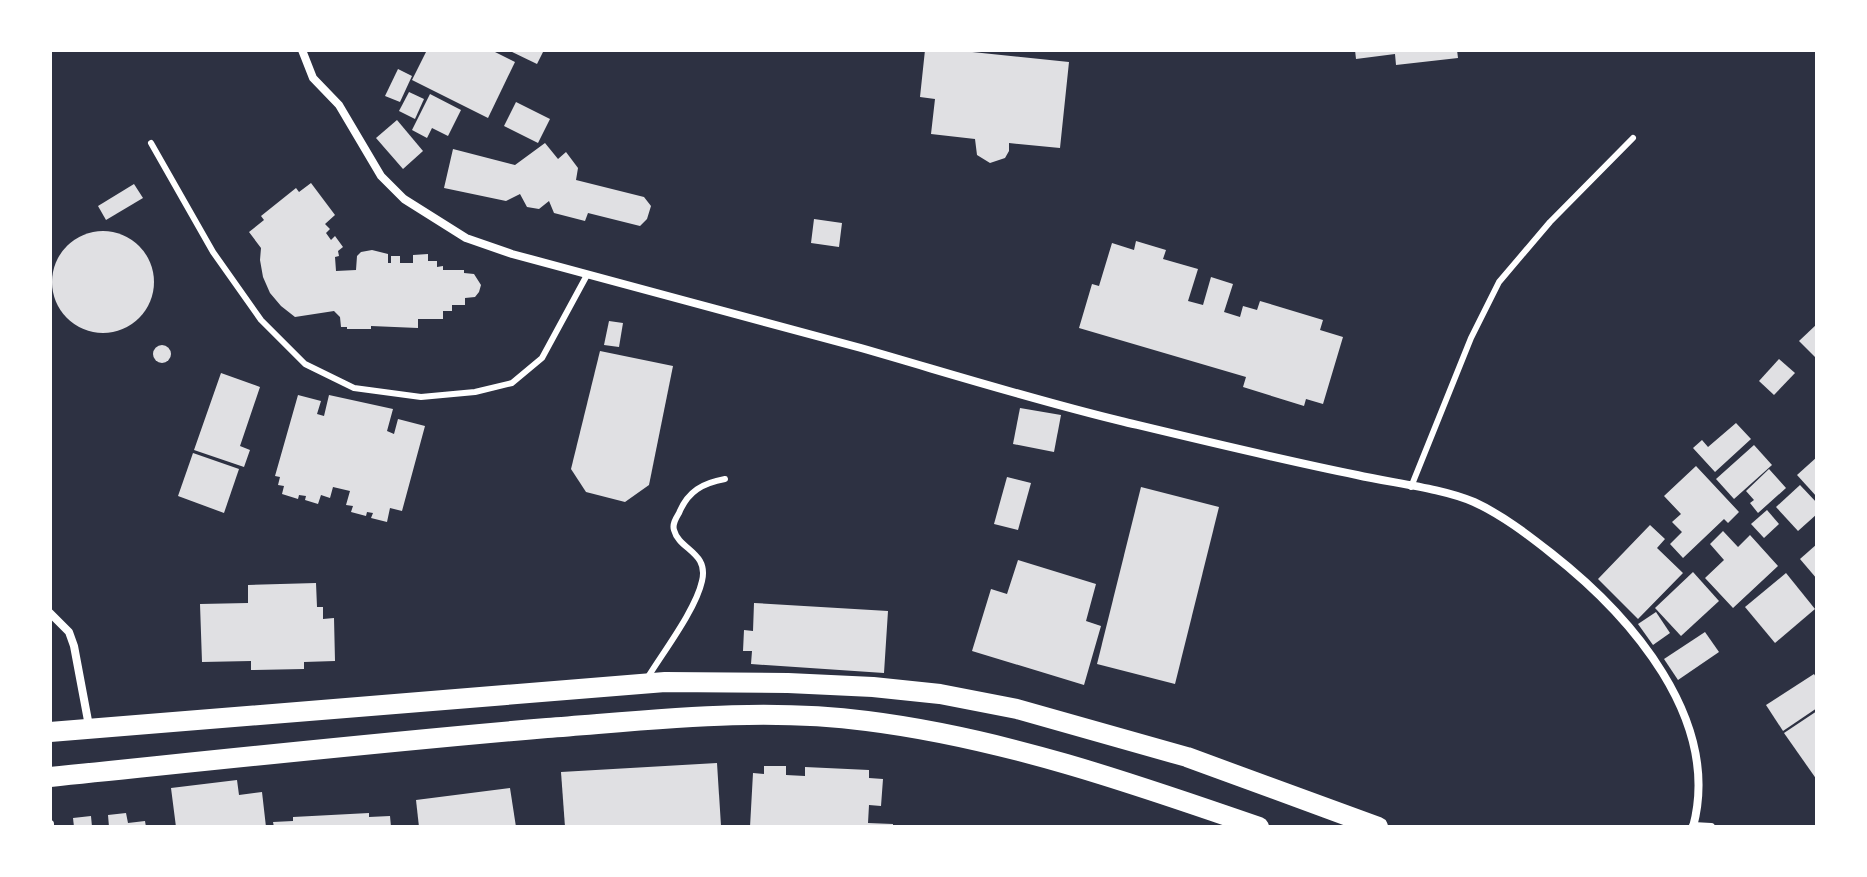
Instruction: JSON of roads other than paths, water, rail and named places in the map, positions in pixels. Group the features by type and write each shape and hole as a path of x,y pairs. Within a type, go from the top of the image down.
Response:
{"main road":[{"path":"50,732 644,684 719,682 873,687 940,694 1001,706 1187,757 1378,827"},
{"path":"50,777 420,739 736,713 866,721 959,737 1073,766 1259,827"}],"street":[{"path":"302,50 313,78 339,105 381,176 404,199 466,238 587,275 1115,419 1454,495 1499,516 1566,565 1616,610 1652,657 1683,713 1698,765 1700,800 1693,827 1711,827"},
{"path":"50,613 69,632 74,646 90,728"}],"lane":[{"path":"1411,487 1471,338 1499,282 1550,222 1633,138"},
{"path":"151,143 213,252 261,320 305,364 354,388 421,397 475,392 512,383 542,358 587,275"},
{"path":"644,684 696,598 703,578 702,564 674,533 673,525 685,500 695,490 707,482 725,479"}]}
